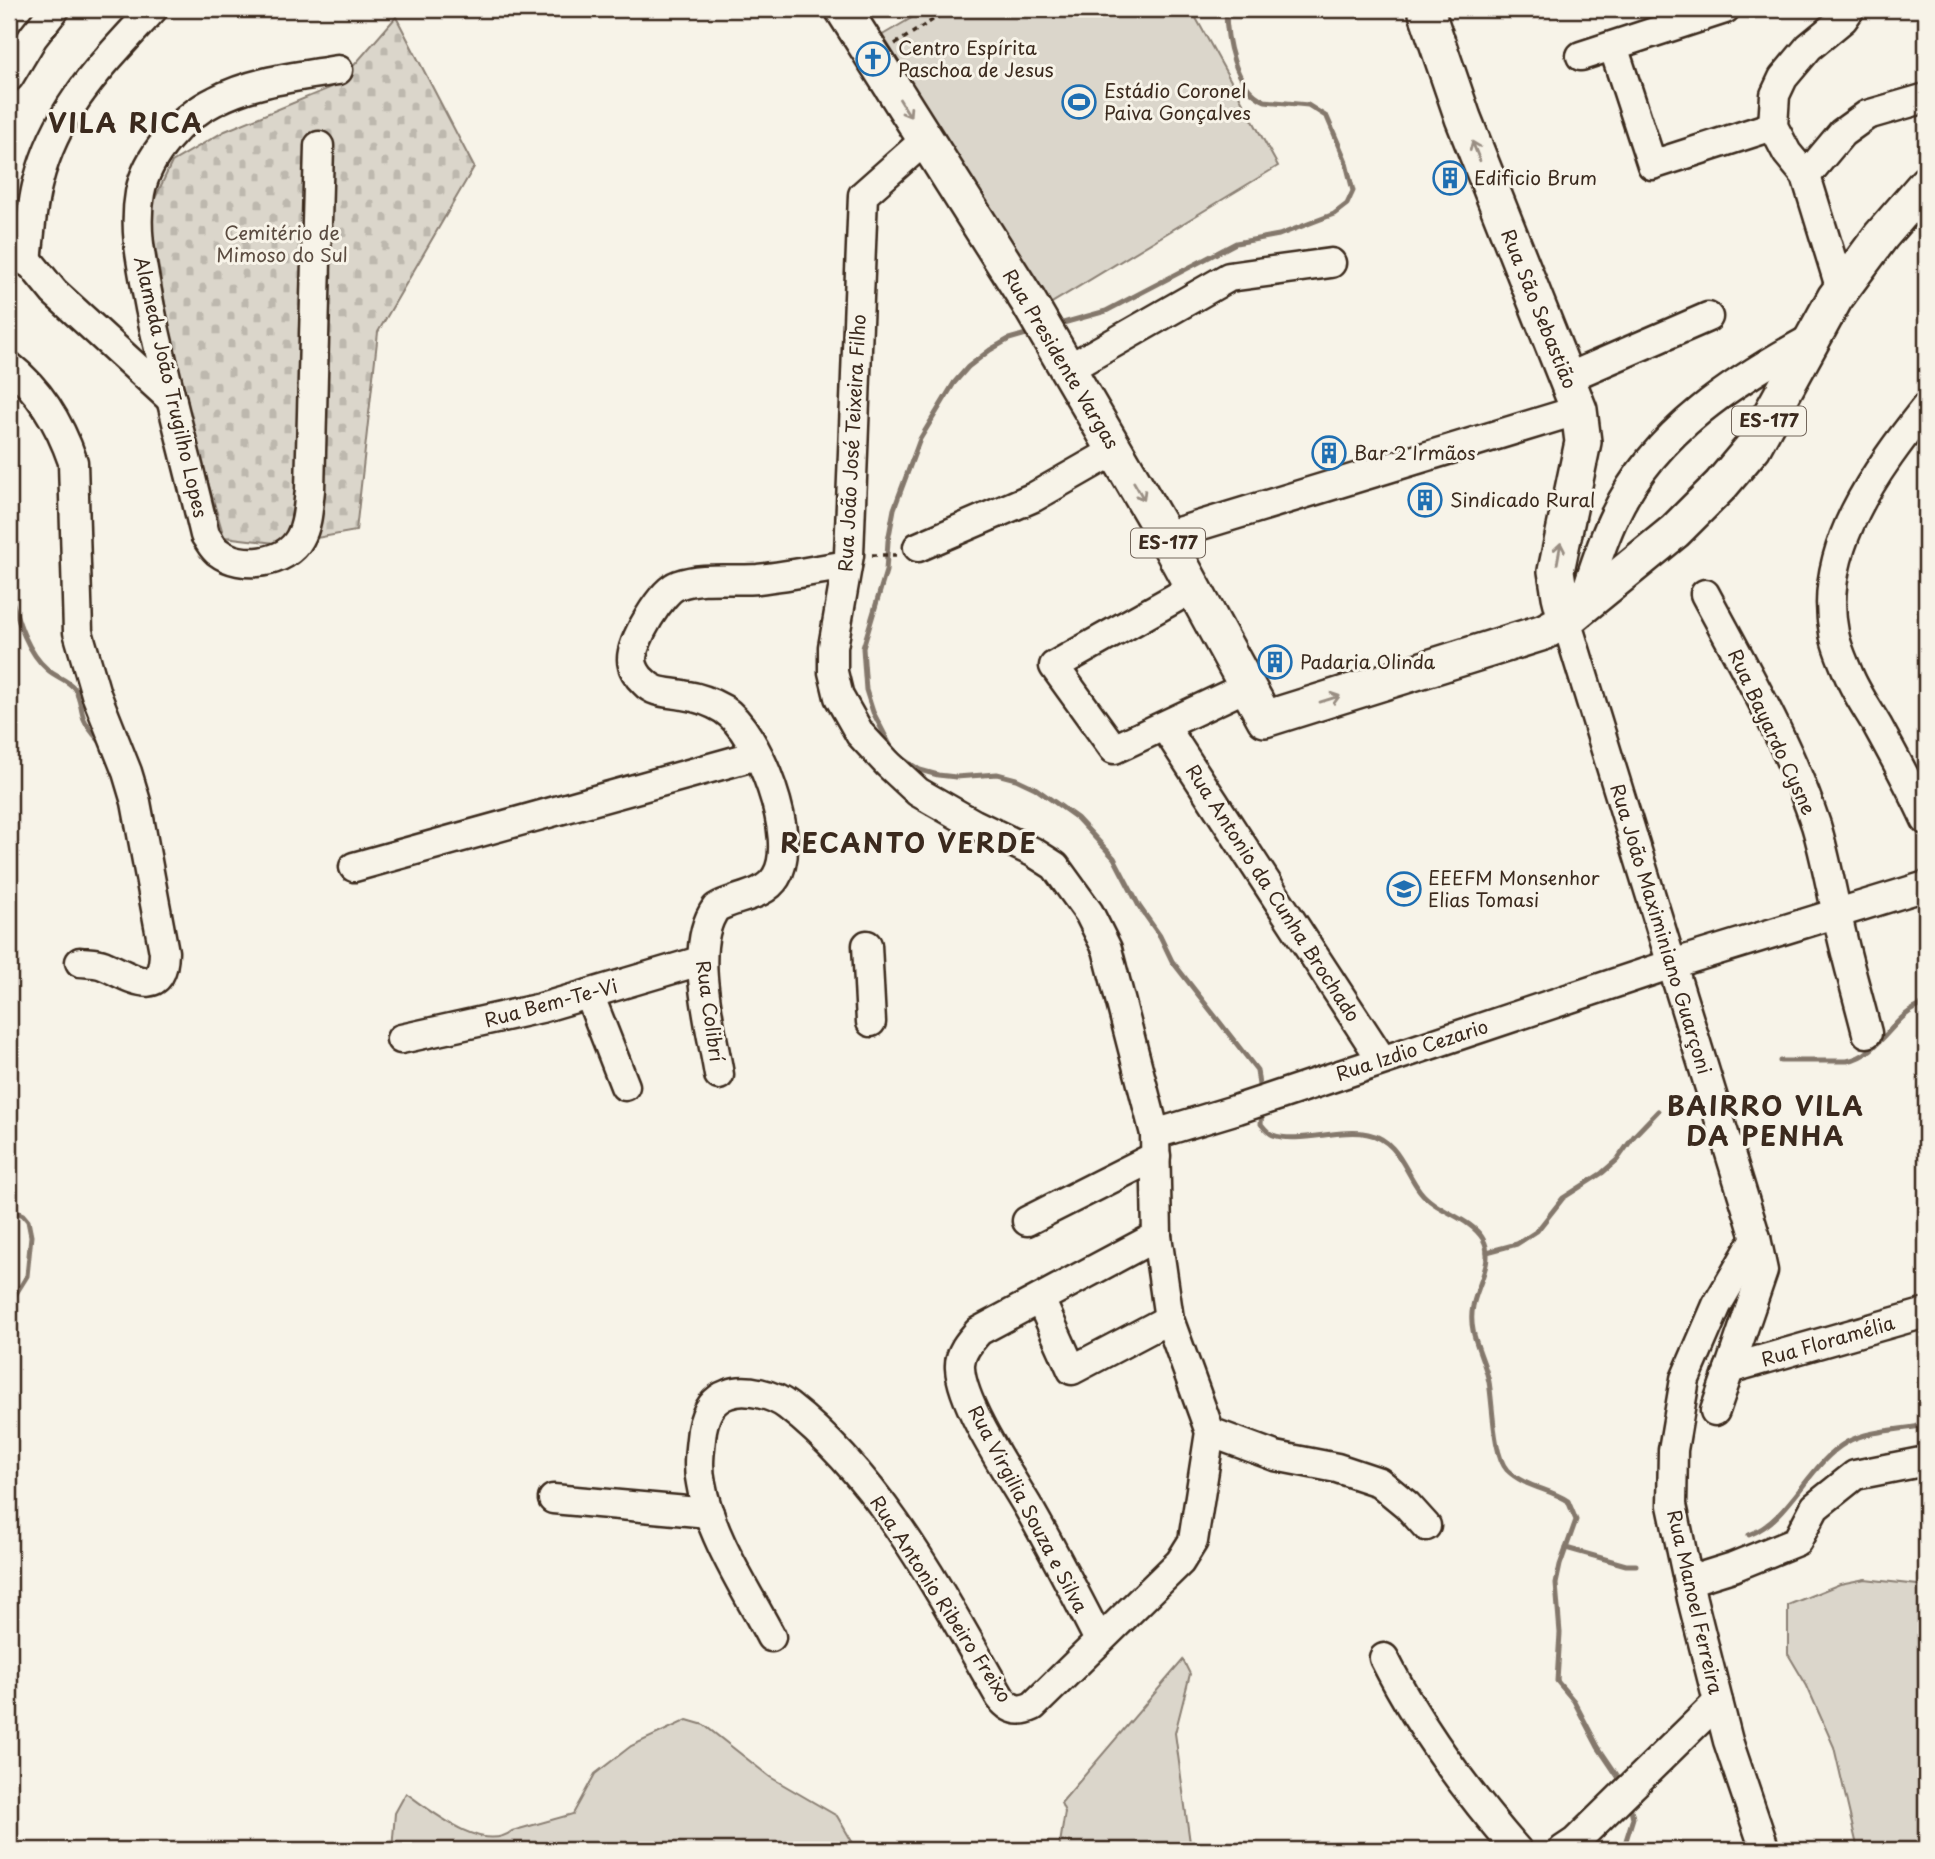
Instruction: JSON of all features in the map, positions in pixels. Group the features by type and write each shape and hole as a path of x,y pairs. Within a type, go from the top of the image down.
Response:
{"main road":[{"name":"Rua Presidente Vargas","path":"843,9 1028,300 1165,536 1265,719 1544,632 1574,612"},
{"name":"Rua São Sebastião","path":"1427,10 1463,118 1573,394 1583,442 1556,570 1574,612"},
{"name":"ES-177","path":"1574,612 1675,531 1721,485 1753,447 1841,290 1881,236 1926,184"}],"street":[{"path":"9,77 33,37 55,9"},
{"path":"27,262 37,183 49,144 65,112 93,74 153,9"},
{"path":"1581,55 1725,9"},
{"path":"1841,290 1806,176 1787,153 1773,126 1775,95 1783,78 1810,47 1843,19 1850,9"},
{"path":"1613,46 1652,165 1773,126"},
{"name":"Alameda João Trugilho Lopes","path":"319,146 310,490 306,523 292,551 259,562 234,560 216,552 205,535 159,349 136,225 141,190 150,164 181,125 213,101 251,85 338,70"},
{"path":"1806,176 1842,133 1867,116 1926,98"},
{"name":"Rua João José Teixeira Filho","path":"925,140 863,195 858,560 834,647 833,672 839,696 859,734 918,792 1055,866 1089,913 1107,949 1156,1145 1157,1236 1169,1319 1210,1433 1193,1541 1180,1562 1139,1605 1099,1640"},
{"path":"9,237 54,292 172,400"},
{"path":"1068,369 1229,277 1331,263"},
{"path":"1165,536 1573,394 1708,317"},
{"path":"1574,612 1615,514 1645,467 1690,416 1740,380 1816,336"},
{"path":"9,366 23,377 46,403 64,435 73,462 78,632 96,694 136,802 164,953 159,975 145,983 136,982 95,963 80,962"},
{"path":"1926,407 1866,493 1849,525 1833,572 1832,601 1834,633 1848,675 1894,754 1926,820"},
{"path":"905,551 1034,497 1116,450"},
{"path":"354,867 757,755 743,729 726,710 685,695 658,692 645,684 635,672 632,658 642,629 664,594 677,585 700,581 758,579 858,560"},
{"path":"1193,588 1054,666 1114,749 1248,686"},
{"name":"Rua Bayardo Cysne","path":"1705,594 1759,696 1798,779 1827,865 1867,1033"},
{"name":"Rua João Maximiniano Guarçoni","path":"1574,612 1756,1238 1763,1271 1716,1410"},
{"name":"Rua Antonio da Cunha Brochado","path":"1165,727 1382,1060"},
{"name":"Rua Colibrí","path":"719,1074 700,961 705,930 716,908 768,886 777,876 782,863 784,841 778,808 757,755"},
{"name":"Rua Izdio Cezario","path":"1027,1221 1156,1145 1238,1109 1669,965 1926,886"},
{"path":"867,945 871,1022"},
{"name":"Rua Bem-Te-Vi","path":"401,1038 541,1009 700,961"},
{"path":"589,994 625,1086"},
{"name":"Rua Virgilia Souza e Silva","path":"1099,1640 1044,1535 983,1429 963,1385 959,1365 965,1347 979,1331 1157,1236"},
{"name":"Rua Manoel Ferreira","path":"1756,1238 1717,1305 1685,1379 1673,1450 1672,1505 1728,1741 1765,1850"},
{"path":"1040,1298 1072,1370 1169,1319"},
{"name":"Rua Floramélia","path":"1730,1369 1926,1313"},
{"name":"Rua Antonio Ribeiro Freixo","path":"771,1637 712,1523 700,1483 699,1453 704,1422 711,1404 726,1394 741,1391 763,1394 786,1404 858,1475 897,1525 1007,1705 1015,1710 1033,1706 1099,1640"},
{"path":"1210,1433 1275,1456 1337,1468 1378,1482 1407,1505 1426,1526"},
{"path":"1688,1581 1733,1567 1797,1541 1815,1507 1855,1475 1926,1461"},
{"path":"553,1499 709,1513"},
{"path":"1384,1658 1397,1684 1465,1788 1517,1850"},
{"path":"1571,1848 1718,1702"}],"path":[{"path":"873,59 950,9"},
{"path":"858,560 905,551"}],"green space":[{"name":"Estádio Coronel Paiva Gonçalves","path":"927,9 1191,9 1278,166 1035,313 879,37"},
{"name":"Cemitério de Mimoso do Sul","path":"396,17 474,167 378,332 356,531 283,544 224,537 178,380 149,211 172,162 225,131 337,85"},
{"path":"1865,1579 1926,1586 1926,1850 1858,1850 1834,1747 1807,1686 1788,1654 1788,1605 1840,1584"},
{"path":"1183,1660 1190,1674 1175,1733 1191,1850 1059,1850 1065,1812 1061,1803"},
{"path":"687,1720 704,1725 770,1777 837,1816 857,1850 392,1850 395,1813 406,1793 443,1819 472,1834 500,1837 512,1831 573,1814 595,1774 631,1746"}],"waterway":[{"path":"1056,325 1106,311 1236,243 1279,235 1334,214 1347,204 1353,191 1345,159 1327,117 1308,105 1265,101 1254,95 1239,74 1234,61 1226,9"},
{"path":"891,747 873,712 866,690 863,648 886,571 894,509 920,439 954,383 968,367 990,350 1009,339 1033,332"},
{"path":"9,591 23,633 33,653 50,672 74,688 86,723 103,745"},
{"path":"903,759 920,770 938,775 956,777 997,774 1016,779 1035,788 1077,818 1114,858 1172,961 1257,1070 1260,1093"},
{"path":"1780,1061 1847,1061 1859,1057 1879,1042 1905,1015 1926,1004"},
{"path":"1262,1110 1261,1124 1273,1135 1294,1138 1357,1133 1368,1134 1387,1142 1420,1191 1435,1204 1470,1225 1483,1239 1486,1264 1473,1306 1472,1326 1487,1372 1494,1429 1502,1463 1514,1476 1568,1501 1576,1520 1556,1584 1560,1633 1557,1681 1574,1701 1598,1747 1623,1784"},
{"path":"1487,1252 1517,1244 1537,1231 1563,1198 1617,1160 1634,1136 1658,1111"},
{"path":"9,1208 23,1215 28,1221 31,1236 27,1276 9,1305"},
{"path":"1749,1535 1776,1517 1821,1463 1847,1442 1875,1433 1926,1425"},
{"path":"1566,1548 1626,1565 1636,1565"},
{"path":"1623,1850 1633,1818 1629,1800"}],"place":[{"name":"Centro Espírita Paschoa de Jesus","path":"873,59"},
{"name":"Estádio Coronel Paiva Gonçalves","path":"1079,102"},
{"name":"Edificio Brum","path":"1450,178"},
{"name":"Bar 2 Irmãos","path":"1329,453"},
{"name":"Sindicado Rural","path":"1425,500"},
{"name":"Padaria Olinda","path":"1275,662"},
{"name":"EEEFM Monsenhor Elias Tomasi","path":"1404,889"}],"district":[{"name":"VILA RICA","path":"126,124"},
{"name":"RECANTO VERDE","path":"909,844"},
{"name":"BAIRRO VILA DA PENHA","path":"1766,1122"}]}
